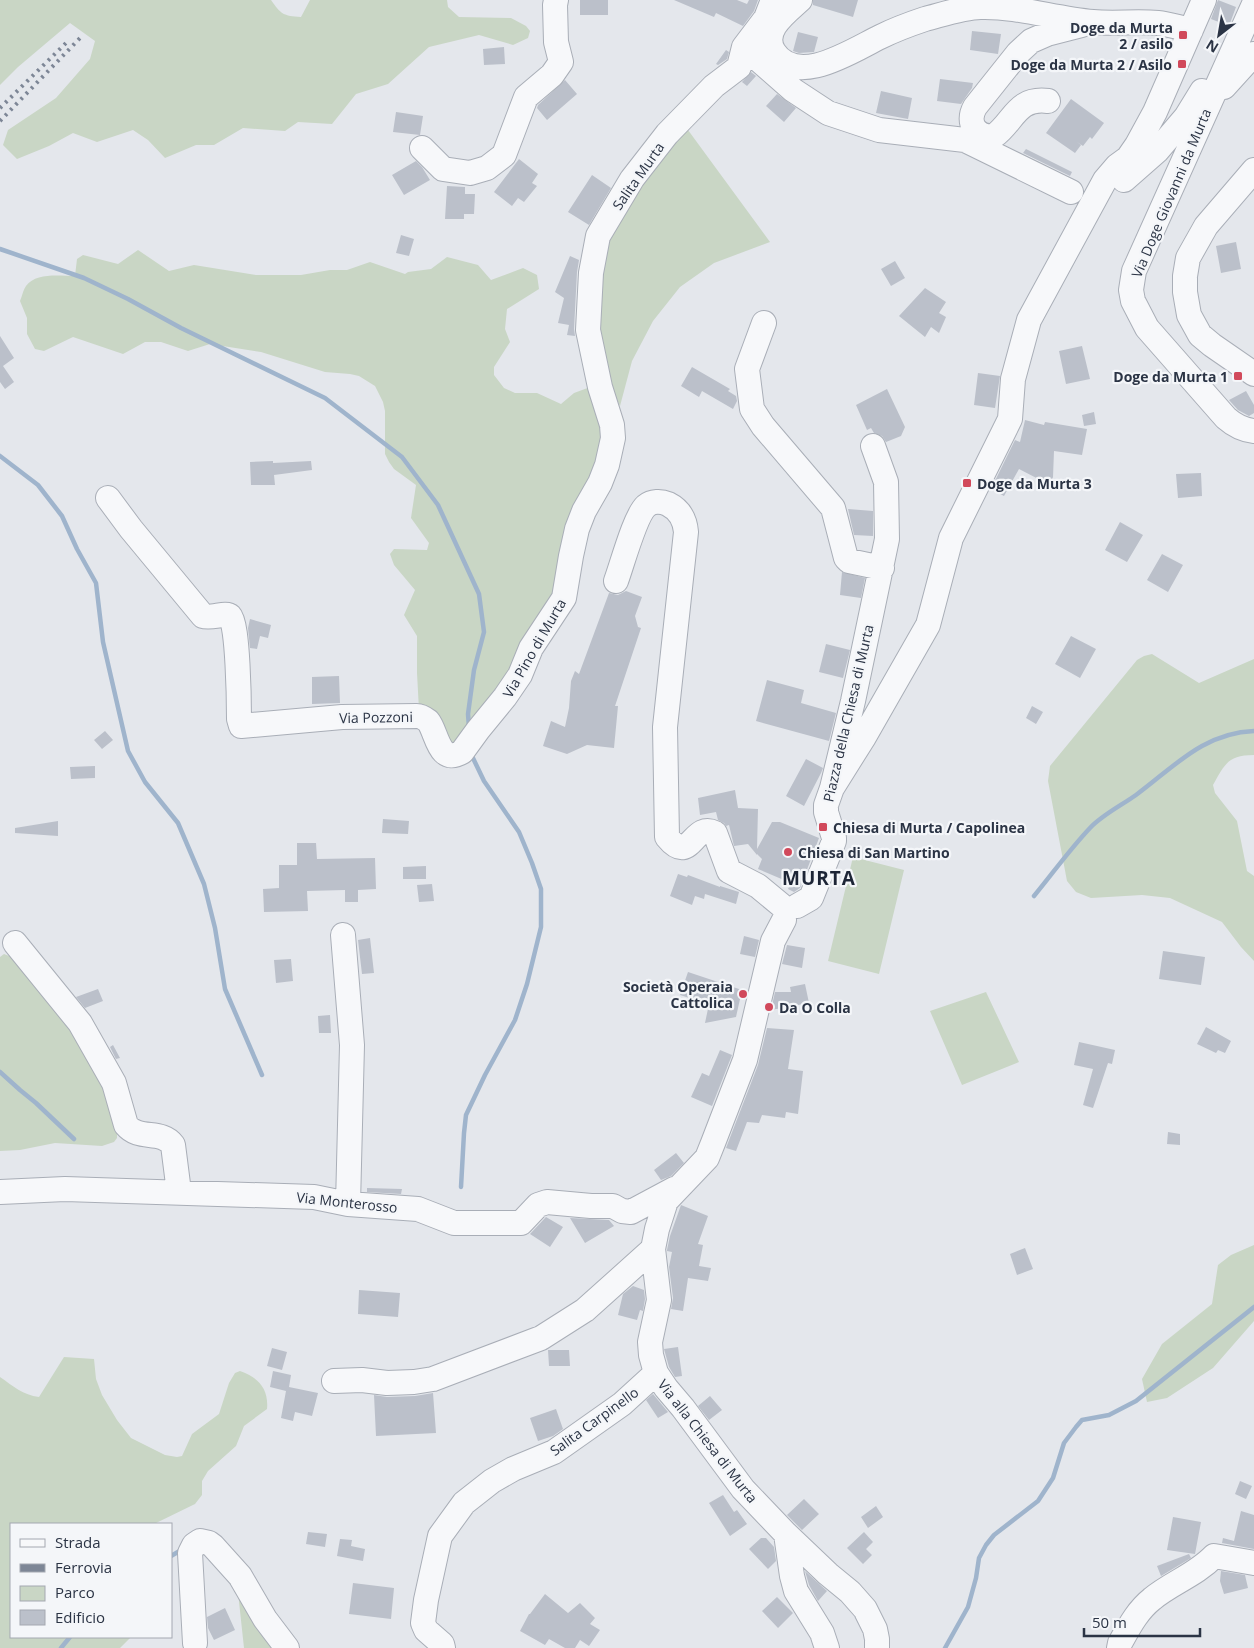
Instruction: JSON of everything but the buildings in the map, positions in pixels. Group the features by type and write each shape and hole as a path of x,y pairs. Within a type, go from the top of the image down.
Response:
{"street":[{"path":"422,148 443,169 470,173 487,168 504,155 526,97 552,75 561,62 556,42 556,0"},
{"name":"Salita Murta","path":"600,387 588,330 591,273 598,236 638,172 667,134 714,86 739,66 744,47 766,18 773,0"},
{"path":"800,0 778,22 772,30 770,37 773,51 778,56 793,66 806,68 818,66 851,53 881,36 925,20 968,8 1008,9 1094,22 1159,23 1191,30"},
{"path":"832,788 864,737 928,625 951,538 1010,419 1013,379 1029,320 1107,177 1128,158 1137,145 1154,112 1204,0"},
{"name":"Via Doge Giovanni da Murta","path":"1254,4 1134,271 1132,290 1133,301 1139,314 1156,339 1226,418 1232,423 1254,431"},
{"path":"1048,101 1038,100 1021,107 994,136 986,136 977,131 972,125 971,115 975,107 1018,53 1031,41 1055,31 1094,22"},
{"path":"744,47 793,90 828,114 879,130 965,140 1071,192"},
{"path":"1107,177 1121,182 1157,151 1186,117 1207,85 1212,84 1218,92 1254,54"},
{"path":"1254,170 1206,226 1188,258 1185,276 1185,292 1190,315 1200,335 1254,374"},
{"path":"764,323 747,369 752,409 763,426 833,508 846,558 849,561 882,568"},
{"name":"Via Pino di Murta","path":"478,730 520,676 531,648 564,598 570,556 577,529 584,511 600,483 607,465 613,438 612,426 600,387"},
{"name":"Piazza della Chiesa di Murta","path":"787,910 811,898 834,841 826,812 826,805 832,788 853,701 887,539 886,482 873,446"},
{"name":"Via Pozzoni","path":"108,498 131,529 203,616 210,618 226,614 230,616 234,625 241,726 342,718 421,716 430,723 440,748 448,754 462,752 478,730"},
{"path":"616,582 637,522 646,507 658,502 667,504 680,513 685,522 686,532 665,728 667,838 682,847 688,846 703,831 709,830 715,833 729,872 758,886 787,910"},
{"name":"Via alla Chiesa di Murta","path":"787,910 773,941 745,1060 719,1129 707,1158 676,1188 666,1201 657,1229 654,1249 659,1300 650,1342 651,1355 656,1374 743,1489 786,1534 850,1592 865,1609 875,1629 877,1648"},
{"path":"343,935 352,1045 348,1204"},
{"path":"15,944 80,1023 114,1083 126,1125 137,1134 162,1137 173,1145 179,1192"},
{"name":"Via Monterosso","path":"0,1192 64,1189 314,1197 348,1204 418,1209 454,1223 521,1224 538,1205 547,1202 613,1206 622,1211 632,1212 676,1188"},
{"path":"334,1381 362,1380 387,1384 433,1379 541,1338 584,1310 654,1249"},
{"name":"Salita Carpinello","path":"443,1648 442,1644 426,1630 423,1623 426,1600 440,1536 464,1503 492,1480 554,1452 622,1404 656,1374"},
{"path":"786,1534 796,1591 822,1633 827,1648"},
{"path":"195,1643 190,1553 194,1544 200,1541 213,1546 240,1576 266,1619 287,1648"},
{"path":"1119,1648 1136,1615 1153,1598 1185,1579 1214,1556 1254,1563"}],"green space":[{"path":"0,0 271,0 283,13 301,17 310,0 447,0 448,7 459,17 511,18 526,26 530,31 528,38 513,45 479,35 429,47 388,84 356,94 332,124 298,122 285,131 243,128 214,145 196,145 165,158 148,140 133,130 97,142 73,133 49,146 17,159 3,145 8,130 56,98 90,59 95,41 70,23 18,67 0,85"},
{"path":"688,130 770,242 714,263 680,287 653,321 632,361 620,406 605,374 595,338 603,246 655,161"},
{"path":"138,250 169,271 194,265 256,275 301,275 330,270 347,270 370,262 405,274 431,269 447,257 478,265 491,280 523,268 537,275 539,289 507,309 505,329 510,342 494,367 494,375 504,388 515,393 537,393 561,404 574,393 593,386 608,421 564,573 515,670 455,748 419,710 417,636 404,615 415,590 394,565 390,554 394,549 427,550 429,543 411,518 416,485 394,469 385,454 385,411 375,386 359,376 325,372 261,352 210,344 188,351 161,342 145,342 123,354 73,337 44,351 35,349 27,334 27,318 20,301 25,288 30,282 49,276 75,276 77,259 83,255 118,264"},
{"path":"1152,654 1199,683 1254,659 1254,755 1245,755 1228,762 1213,785 1215,793 1237,821 1247,871 1254,876 1254,961 1222,922 1170,898 1142,895 1091,898 1076,892 1067,881 1048,781 1050,766 1137,660"},
{"path":"853,857 904,870 879,974 828,961"},
{"path":"4,954 18,961 77,1036 115,1100 117,1138 114,1142 102,1146 55,1143 20,1150 0,1151 0,957"},
{"path":"986,992 1019,1062 962,1085 930,1011"},
{"path":"1254,1245 1254,1321 1213,1368 1167,1398 1147,1402 1142,1379 1162,1344 1212,1304 1218,1265 1231,1255"},
{"path":"64,1357 94,1359 96,1379 102,1395 117,1420 131,1438 165,1455 177,1457 182,1456 192,1434 219,1414 229,1383 235,1373 240,1371 257,1380 266,1395 267,1409 244,1426 236,1446 208,1471 202,1481 202,1495 195,1504 156,1523 10,1523 10,1638 130,1638 120,1648 0,1648 0,1377 23,1392 39,1397"},
{"path":"237,1583 279,1648 244,1648"}],"waterway":[{"path":"0,249 84,278 181,328 325,398 402,457 438,505 479,594 484,632 474,670 468,714 469,727"},
{"path":"0,456 38,485 62,516 77,549 96,583 103,642 128,751 145,782 178,823 204,884 215,928 225,989 262,1075"},
{"path":"1034,896 1075,844 1100,819 1136,795 1190,753 1219,738 1236,733 1254,731"},
{"path":"461,1187 466,1115 515,1020 527,984 541,927 541,889 532,863 519,832 484,781 472,756 472,752"},
{"path":"0,1072 74,1139"},
{"path":"945,1648 968,1607 979,1558 986,1545 994,1535 1038,1501 1053,1478 1064,1443 1082,1420 1109,1415 1136,1401 1254,1307"},
{"path":"172,1555 183,1549"},
{"path":"61,1648 69,1638"}],"railway":[{"path":"0,121 81,37"},
{"path":"0,108 69,40"}],"place":[{"name":"Doge da Murta 2 / asilo","path":"1183,35"},
{"name":"Doge da Murta 2 / Asilo","path":"1182,64"},
{"name":"Doge da Murta 1","path":"1238,376"},
{"name":"Doge da Murta 3","path":"967,483"},
{"name":"Chiesa di Murta / Capolinea","path":"823,827"},
{"name":"Chiesa di San Martino","path":"788,852"},
{"name":"Società Operaia Cattolica","path":"743,994"},
{"name":"Da O Colla","path":"769,1007"}],"district":[{"name":"MURTA","path":"819,878"}]}
